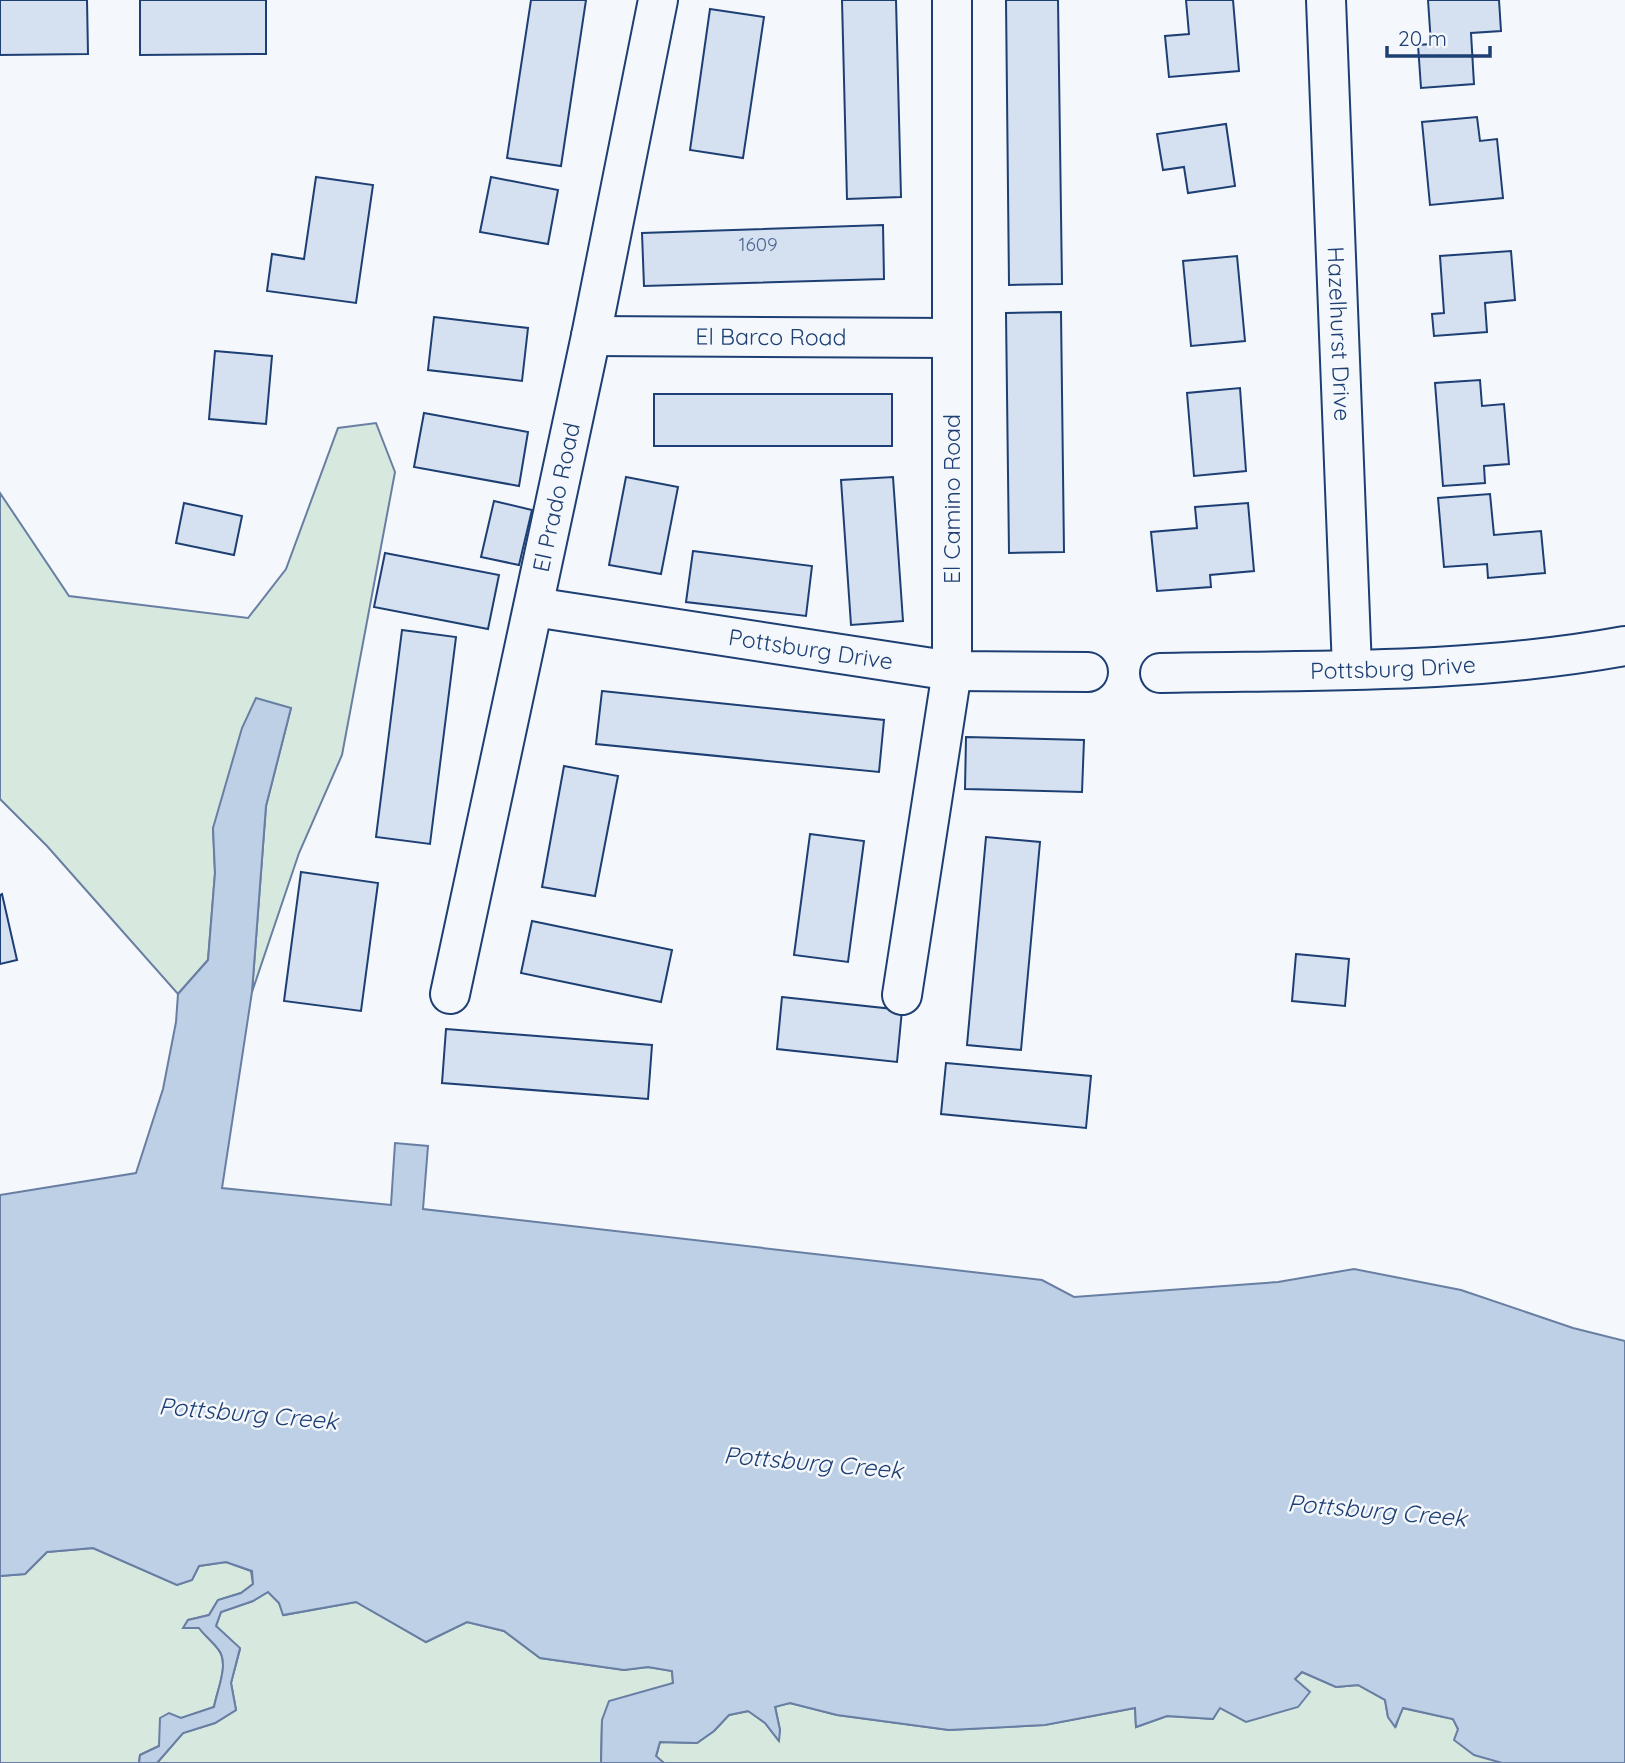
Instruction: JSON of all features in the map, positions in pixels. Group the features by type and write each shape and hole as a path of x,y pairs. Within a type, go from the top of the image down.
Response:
{"street":[{"name":"El Prado Road","path":"450,994 591,336 658,0"},
{"name":"El Camino Road","path":"902,995 952,671 952,0"},
{"name":"Hazelhurst Drive","path":"1326,0 1352,669"},
{"name":"El Barco Road","path":"591,336 953,338"},
{"name":"Pottsburg Drive","path":"534,607 952,671 1088,672"},
{"name":"Pottsburg Drive","path":"1160,673 1451,666 1563,657 1625,646"}],"shaded area":[{"path":"376,423 395,472 342,755 299,853 252,992 266,806 291,708 213,828 215,873 208,960 178,994 47,846 0,799 0,493 69,596 248,618 286,569 338,428"},
{"path":"93,1548 177,1585 192,1580 199,1566 226,1562 251,1571 253,1584 241,1593 218,1600 209,1615 188,1620 184,1628 199,1628 221,1655 222,1677 214,1707 181,1718 159,1746 140,1755 139,1763 0,1763 0,1576 25,1574 47,1552"},
{"path":"268,1592 279,1603 284,1615 356,1602 426,1642 467,1622 504,1631 540,1658 624,1670 648,1667 672,1671 673,1683 602,1720 601,1763 157,1763 183,1733 215,1723 236,1710 231,1683 240,1649 216,1626 221,1612 253,1601"},
{"path":"1302,1672 1336,1687 1358,1685 1385,1700 1388,1717 1396,1726 1402,1708 1453,1719 1458,1729 1502,1763 664,1763 656,1757 660,1742 697,1743 714,1731 729,1715 749,1711 765,1723 778,1740 780,1730 775,1706 790,1703 837,1715 949,1730 1044,1725 1135,1708 1136,1727 1167,1716 1213,1719 1220,1707 1295,1679"}],"water":[{"name":"Pottsburg Creek","path":"256,698 291,708 266,806 252,992 222,1188 391,1205 395,1143 428,1146 423,1209 1042,1280 1074,1297 1278,1282 1354,1269 1461,1290 1573,1328 1625,1341 1625,1763 1502,1763 1474,1755 1454,1740 1458,1729 1453,1719 1403,1708 1395,1727 1388,1717 1385,1700 1358,1685 1336,1687 1302,1672 1295,1679 1310,1692 1298,1707 1246,1722 1220,1708 1213,1719 1167,1716 1136,1727 1135,1708 1045,1725 949,1730 837,1715 790,1703 775,1707 780,1730 779,1741 765,1723 748,1711 729,1715 714,1731 697,1743 660,1742 656,1756 664,1763 601,1763 602,1720 609,1701 673,1683 672,1671 648,1667 624,1670 540,1658 504,1631 467,1622 426,1642 356,1602 283,1615 279,1603 268,1592 253,1601 221,1612 216,1626 240,1648 231,1683 236,1710 215,1723 183,1733 157,1763 139,1763 140,1755 159,1746 160,1718 169,1713 181,1718 214,1707 222,1677 221,1655 199,1628 183,1628 188,1620 209,1615 218,1600 241,1593 253,1584 252,1571 226,1562 199,1566 192,1580 177,1585 93,1548 47,1552 25,1574 0,1576 0,1195 136,1173 163,1089 176,1022 178,994 208,960 215,873 213,828 242,728"}],"building":[{"path":"0,0 87,0 88,54 0,55"},
{"path":"140,0 266,0 266,54 140,55"},
{"path":"531,0 586,0 561,166 507,158"},
{"path":"842,0 896,0 901,197 847,199"},
{"path":"1006,0 1058,0 1062,284 1009,285"},
{"path":"1186,0 1233,0 1239,71 1169,77 1165,36 1189,34"},
{"path":"1428,0 1499,0 1501,31 1471,33 1474,84 1421,88 1418,45 1431,44"},
{"path":"710,9 764,17 743,158 690,150"},
{"path":"1477,117 1480,141 1497,139 1503,198 1430,205 1422,122"},
{"path":"1226,124 1235,186 1188,193 1184,167 1163,170 1157,134"},
{"path":"316,177 373,185 356,303 267,291 272,254 304,259"},
{"path":"491,177 558,190 548,244 480,232"},
{"path":"883,225 884,279 644,286 642,233"},
{"path":"1511,251 1515,300 1485,303 1487,332 1434,336 1432,314 1444,313 1440,256"},
{"path":"1237,256 1245,341 1191,346 1183,261"},
{"path":"1061,312 1064,552 1009,553 1006,313"},
{"path":"434,317 528,328 522,381 428,370"},
{"path":"215,351 272,356 266,424 209,419"},
{"path":"1480,380 1482,406 1504,404 1509,464 1484,466 1485,483 1443,486 1435,383"},
{"path":"1240,388 1246,471 1194,476 1187,393"},
{"path":"654,394 892,394 892,446 654,446"},
{"path":"424,413 528,432 519,486 414,467"},
{"path":"626,477 678,487 661,574 609,565"},
{"path":"893,477 903,621 851,625 841,480"},
{"path":"1490,494 1494,535 1541,531 1545,573 1488,578 1487,564 1444,567 1438,498"},
{"path":"494,501 532,510 519,565 481,557"},
{"path":"184,503 242,516 234,555 176,543"},
{"path":"1248,503 1254,571 1210,575 1211,587 1157,591 1151,532 1197,528 1195,507"},
{"path":"693,551 812,566 806,616 686,602"},
{"path":"385,553 499,575 488,629 374,607"},
{"path":"402,630 456,637 430,844 376,837"},
{"path":"602,691 884,720 879,772 596,744"},
{"path":"966,737 1084,740 1082,792 965,789"},
{"path":"564,766 618,776 595,896 542,887"},
{"path":"810,834 864,841 848,962 794,955"},
{"path":"986,837 1040,842 1021,1050 967,1045"},
{"path":"301,872 378,883 361,1011 284,1001"},
{"path":"2,894 17,960 0,964 0,895"},
{"path":"532,921 672,950 661,1002 521,973"},
{"path":"1296,954 1349,959 1345,1006 1292,1001"},
{"path":"782,997 902,1010 897,1062 777,1049"},
{"path":"446,1029 652,1045 648,1099 442,1083"},
{"path":"946,1063 1091,1076 1086,1128 941,1114"}]}
